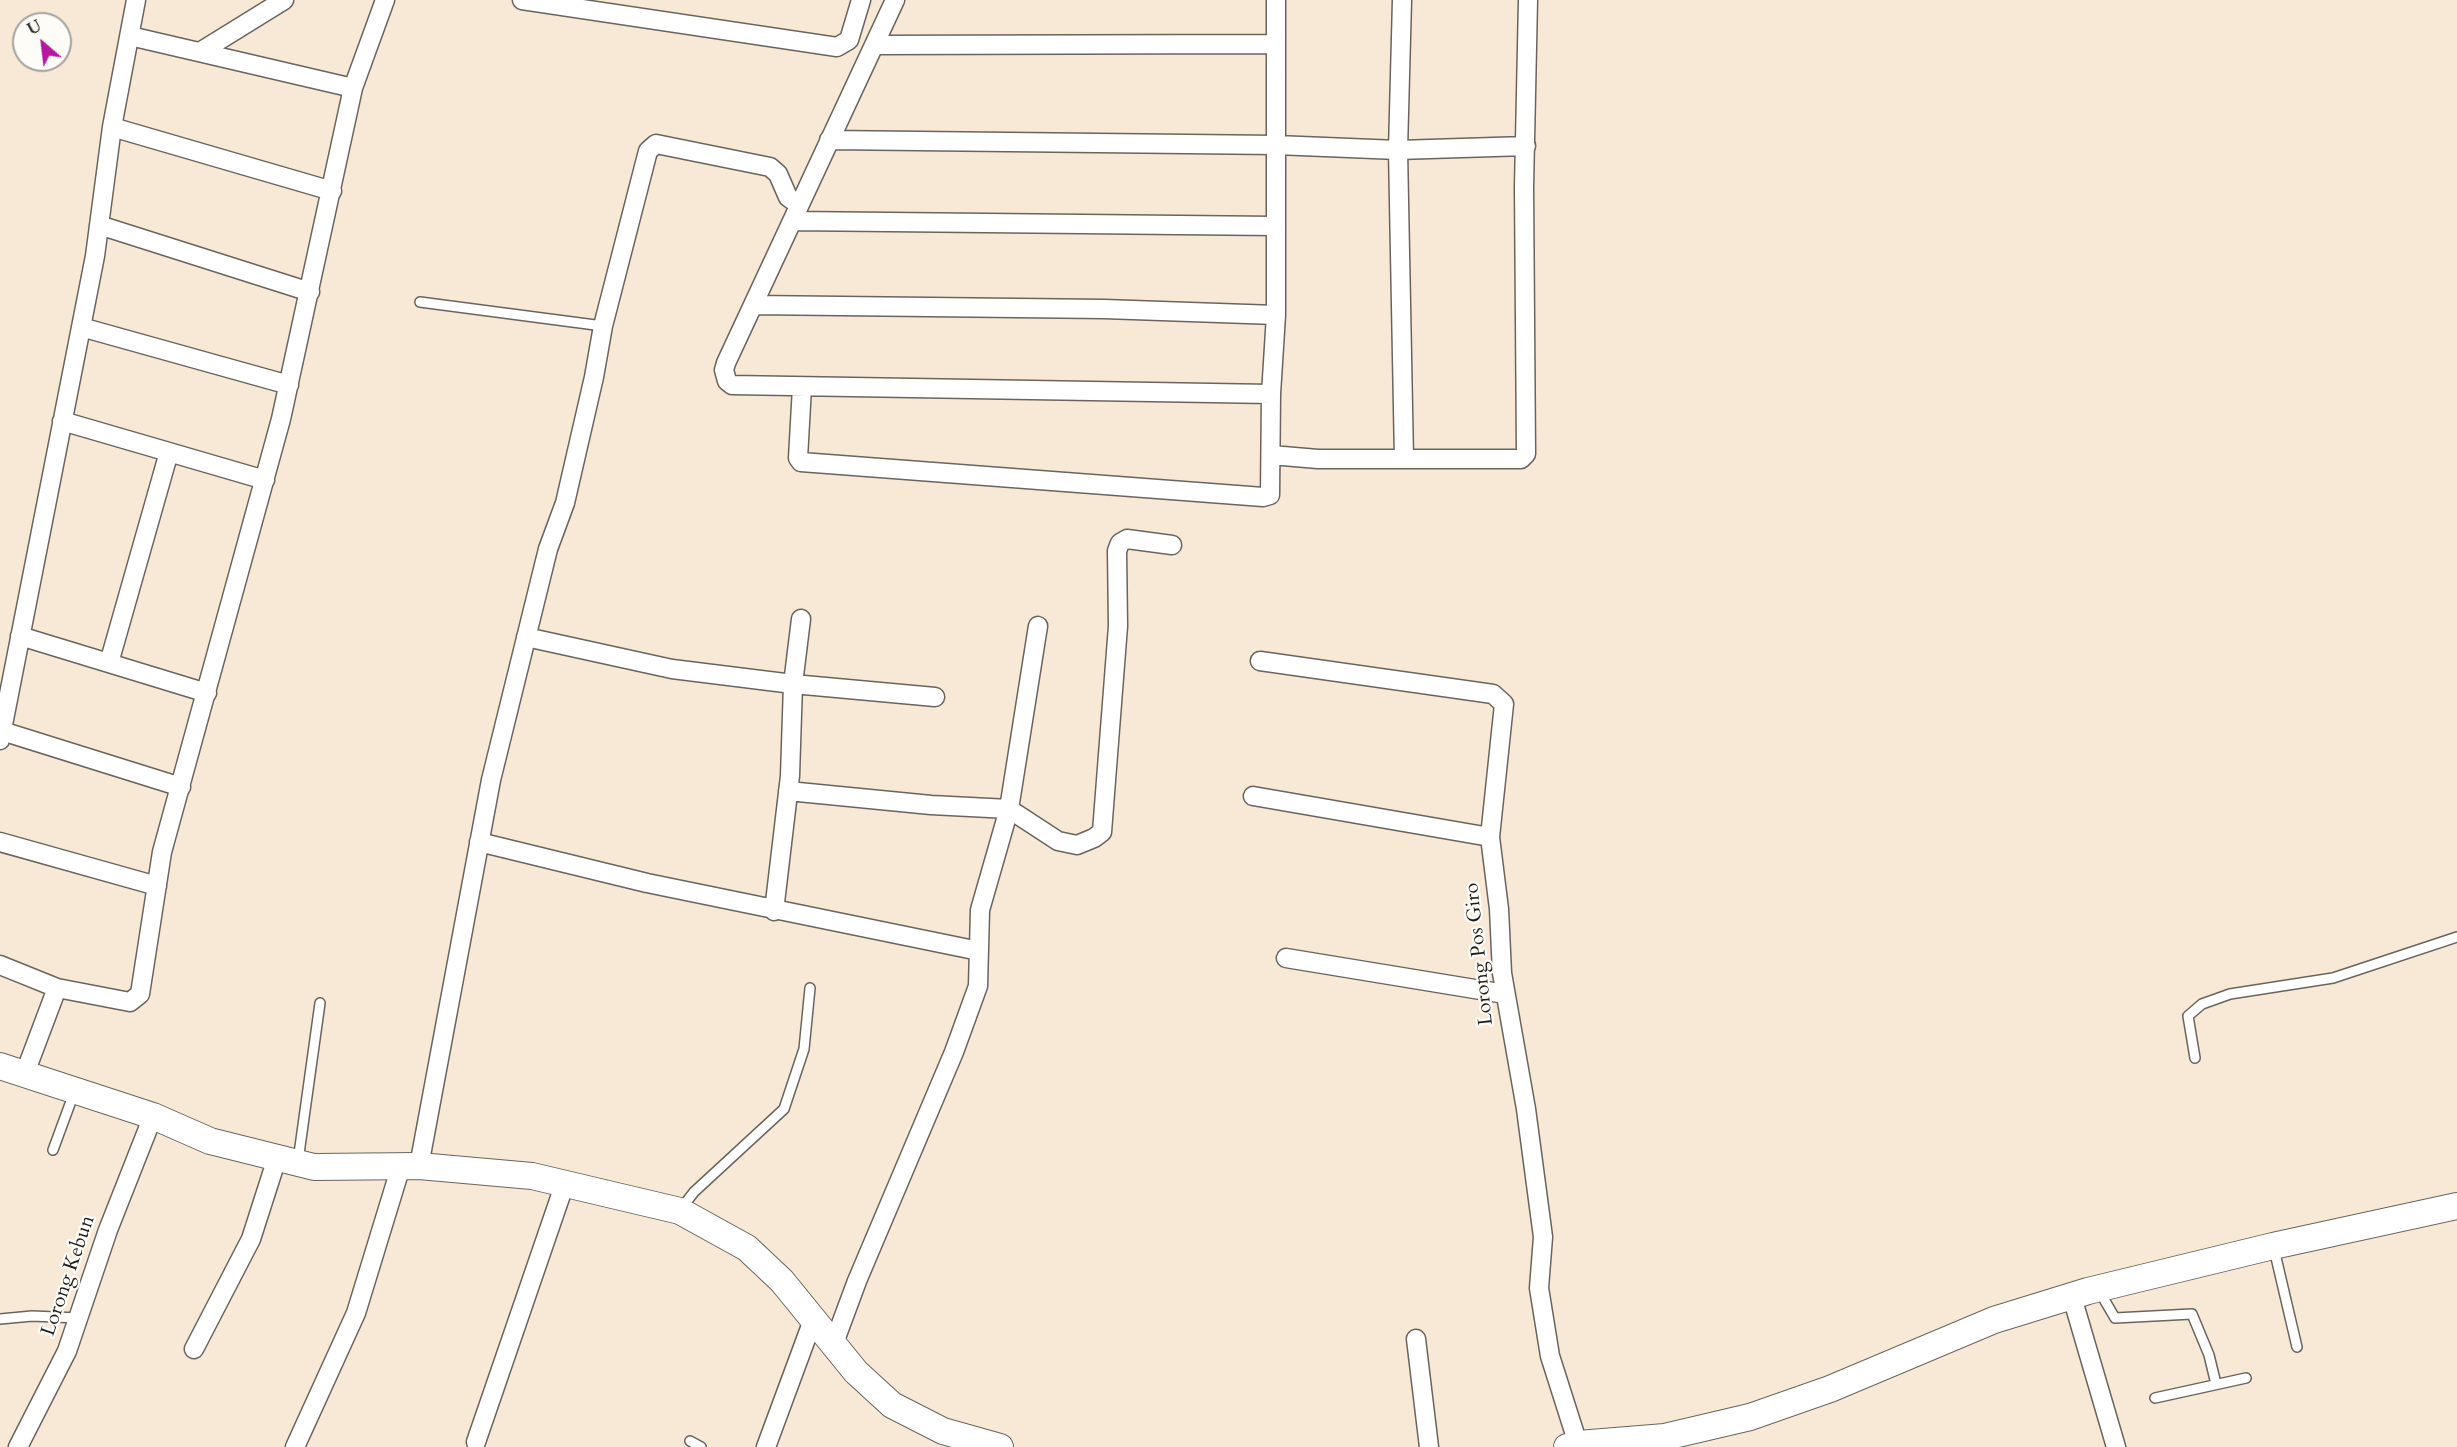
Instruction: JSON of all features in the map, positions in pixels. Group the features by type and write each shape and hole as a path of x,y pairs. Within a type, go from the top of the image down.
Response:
{"main road":[{"path":"0,1066 153,1116 210,1141 314,1167 410,1166 532,1176 680,1211 747,1248 782,1281 856,1372 892,1405 943,1431 999,1447"},
{"path":"1572,1445 1666,1442 1750,1417 1830,1389 1994,1320 2098,1288 2273,1246 2457,1206"}],"street":[{"path":"136,0 112,127 99,225 81,327 1,736 181,787"},
{"path":"200,52 284,0"},
{"path":"0,965 57,988 130,1002 136,1000 140,994 162,852 289,386 353,88 385,0"},
{"path":"522,0 837,47 849,40 861,0"},
{"path":"895,0 726,363 724,370 727,381 732,386 1271,394"},
{"path":"802,387 798,458 801,462 1263,497 1270,495 1271,394 1276,315 1276,0"},
{"path":"1402,0 1398,150 1404,459"},
{"path":"1271,455 1318,459 1521,459 1526,454 1528,0"},
{"path":"130,36 353,88"},
{"path":"875,45 1276,44"},
{"path":"112,127 332,191"},
{"path":"829,140 1276,145 1398,150 1526,146"},
{"path":"295,1447 356,1313 410,1166 479,842 526,637 548,549 565,503 594,377 603,326 648,151 653,144 770,167 778,174 796,213"},
{"path":"796,213 1275,226"},
{"path":"99,225 310,292"},
{"path":"753,305 1104,309 1276,315"},
{"path":"81,327 289,386"},
{"path":"62,421 265,480"},
{"path":"109,663 169,452"},
{"path":"788,791 931,805 1009,809 1058,841 1077,845 1086,843 1102,832 1118,626 1118,551 1120,543 1126,539 1172,545"},
{"path":"774,911 788,791 793,684 801,619"},
{"path":"834,1343 857,1281 954,1052 978,986 980,910 1009,809 1038,626"},
{"path":"20,636 207,693"},
{"path":"526,637 672,669 793,684 935,697"},
{"name":"Lorong Pos Giro","path":"1260,661 1493,694 1502,700 1504,716 1490,837 1499,909 1505,994 1526,1109 1543,1237 1539,1288 1550,1356 1572,1445"},
{"path":"1253,796 1490,837"},
{"path":"0,842 157,886"},
{"path":"479,842 774,911 979,951"},
{"path":"1286,958 1505,994"},
{"path":"26,1073 57,988"},
{"name":"Lorong Kebun","path":"18,1447 67,1351 108,1230 153,1116"},
{"path":"194,1349 251,1239 287,1161"},
{"path":"476,1442 565,1183"},
{"path":"2072,1297 2116,1447"},
{"path":"765,1447 813,1320"},
{"path":"1416,1339 1429,1447"}],"lane":[{"path":"420,302 603,326"},
{"path":"2195,1058 2188,1016 2202,1004 2230,994 2333,978 2457,937"},
{"path":"680,1211 694,1192 784,1109 804,1049 810,988"},
{"path":"287,1161 320,1003"},
{"path":"53,1150 75,1091"},
{"path":"2273,1246 2296,1347"},
{"path":"2098,1288 2115,1318 2192,1314 2209,1355 2216,1384"},
{"path":"0,1319 32,1316 79,1318"},
{"path":"2155,1398 2246,1378"},
{"path":"690,1441 701,1447"}]}
